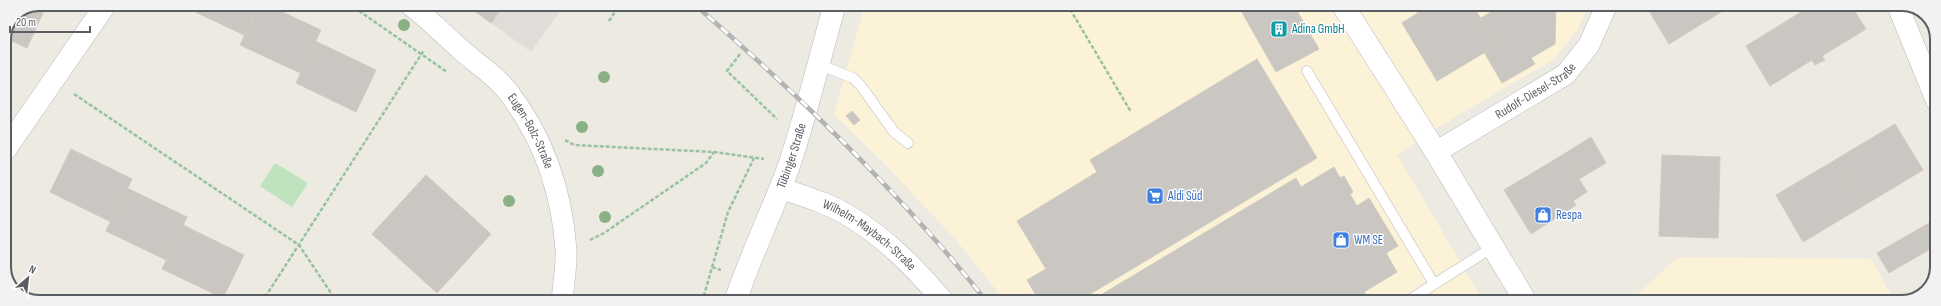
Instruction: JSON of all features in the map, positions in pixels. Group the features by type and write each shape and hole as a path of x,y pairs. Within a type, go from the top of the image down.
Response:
{"street":[{"path":"11,142 101,11"},
{"name":"Eugen-Bolz-Straße","path":"418,11 439,28 458,48 508,92 535,133 552,171 560,207 566,252 563,295"},
{"name":"Tübinger Straße","path":"737,295 780,188 797,139 833,11"},
{"path":"1346,11 1436,152 1522,295"},
{"name":"Rudolf-Diesel-Straße","path":"1436,152 1566,74 1589,45 1604,11"},
{"path":"1900,11 1930,85"},
{"name":"Wilhelm-Maybach-Straße","path":"780,188 848,215 876,234 900,254 938,295"}],"lane":[{"path":"818,64 853,78 861,86 894,132 908,143"},
{"path":"1307,71 1434,284"},
{"path":"1417,295 1493,246"}],"path":[{"path":"359,11 420,55 452,75"},
{"path":"609,21 615,11"},
{"path":"1071,11 1132,112"},
{"path":"267,295 420,55 439,28"},
{"path":"740,54 727,70 797,139"},
{"path":"54,79 299,245 332,295"},
{"path":"535,133 552,124 564,140 574,145 714,152 754,158 728,212 704,295"},
{"path":"566,252 604,233 706,163 714,152"}],"shaded area":[{"path":"475,11 560,11 531,52"},
{"path":"863,11 1586,11 1577,31 1554,59 1443,124 1397,155 1480,295 1000,295 956,240 885,164 834,114"},
{"path":"1678,257 1871,259 1891,295 1637,295"}],"green space":[{"path":"275,163 308,183 292,207 260,186"}],"building":[{"path":"44,11 27,48 11,41 13,29 19,19 29,13"},
{"path":"193,11 256,11 244,35"},
{"path":"256,11 280,11 321,30 300,73 240,45"},
{"path":"475,11 500,11 491,23"},
{"name":"Adina GmbH","path":"1241,11 1297,11 1319,49 1276,72"},
{"path":"1421,11 1476,11 1497,45 1437,81 1402,23"},
{"path":"1493,11 1556,11 1555,44 1531,58 1535,64 1502,83 1484,52 1497,45 1481,18"},
{"path":"1649,11 1723,11 1669,44"},
{"path":"1803,11 1854,11 1866,29 1822,56 1825,60 1815,65 1812,60 1770,86 1746,46"},
{"path":"315,41 376,70 356,112 296,83"},
{"name":"Aldi Süd","path":"1257,59 1317,158 1089,295 1036,295 1027,280 1046,269 1017,221 1097,172 1090,160"},
{"path":"852,111 860,120 854,125 846,116"},
{"path":"1895,124 1923,170 1863,206 1835,160"},
{"path":"1591,137 1606,163 1579,179 1564,154"},
{"path":"71,149 132,179 111,222 50,192"},
{"path":"1564,154 1587,192 1573,201 1576,205 1531,234 1504,190"},
{"path":"1662,155 1720,157 1718,238 1659,236"},
{"path":"1835,160 1863,206 1803,242 1776,195"},
{"path":"1334,167 1340,178 1344,176 1353,192 1350,194 1357,206 1369,198 1398,246 1386,253 1397,272 1364,292 1366,295 1101,295 1296,178 1301,187"},
{"path":"426,175 491,234 437,293 372,234"},
{"path":"127,188 187,217 166,260 106,231"},
{"path":"1930,222 1930,249 1889,273 1877,253"},
{"path":"183,225 244,255 224,295 217,295 162,269"}],"railway":[{"path":"702,11 772,74 848,146 920,222 981,295"}],"place":[{"name":"Adina GmbH","path":"1279,29"},
{"name":"Aldi Süd","path":"1155,196"},
{"name":"Respa","path":"1543,215"},
{"name":"WM SE","path":"1341,240"}]}
